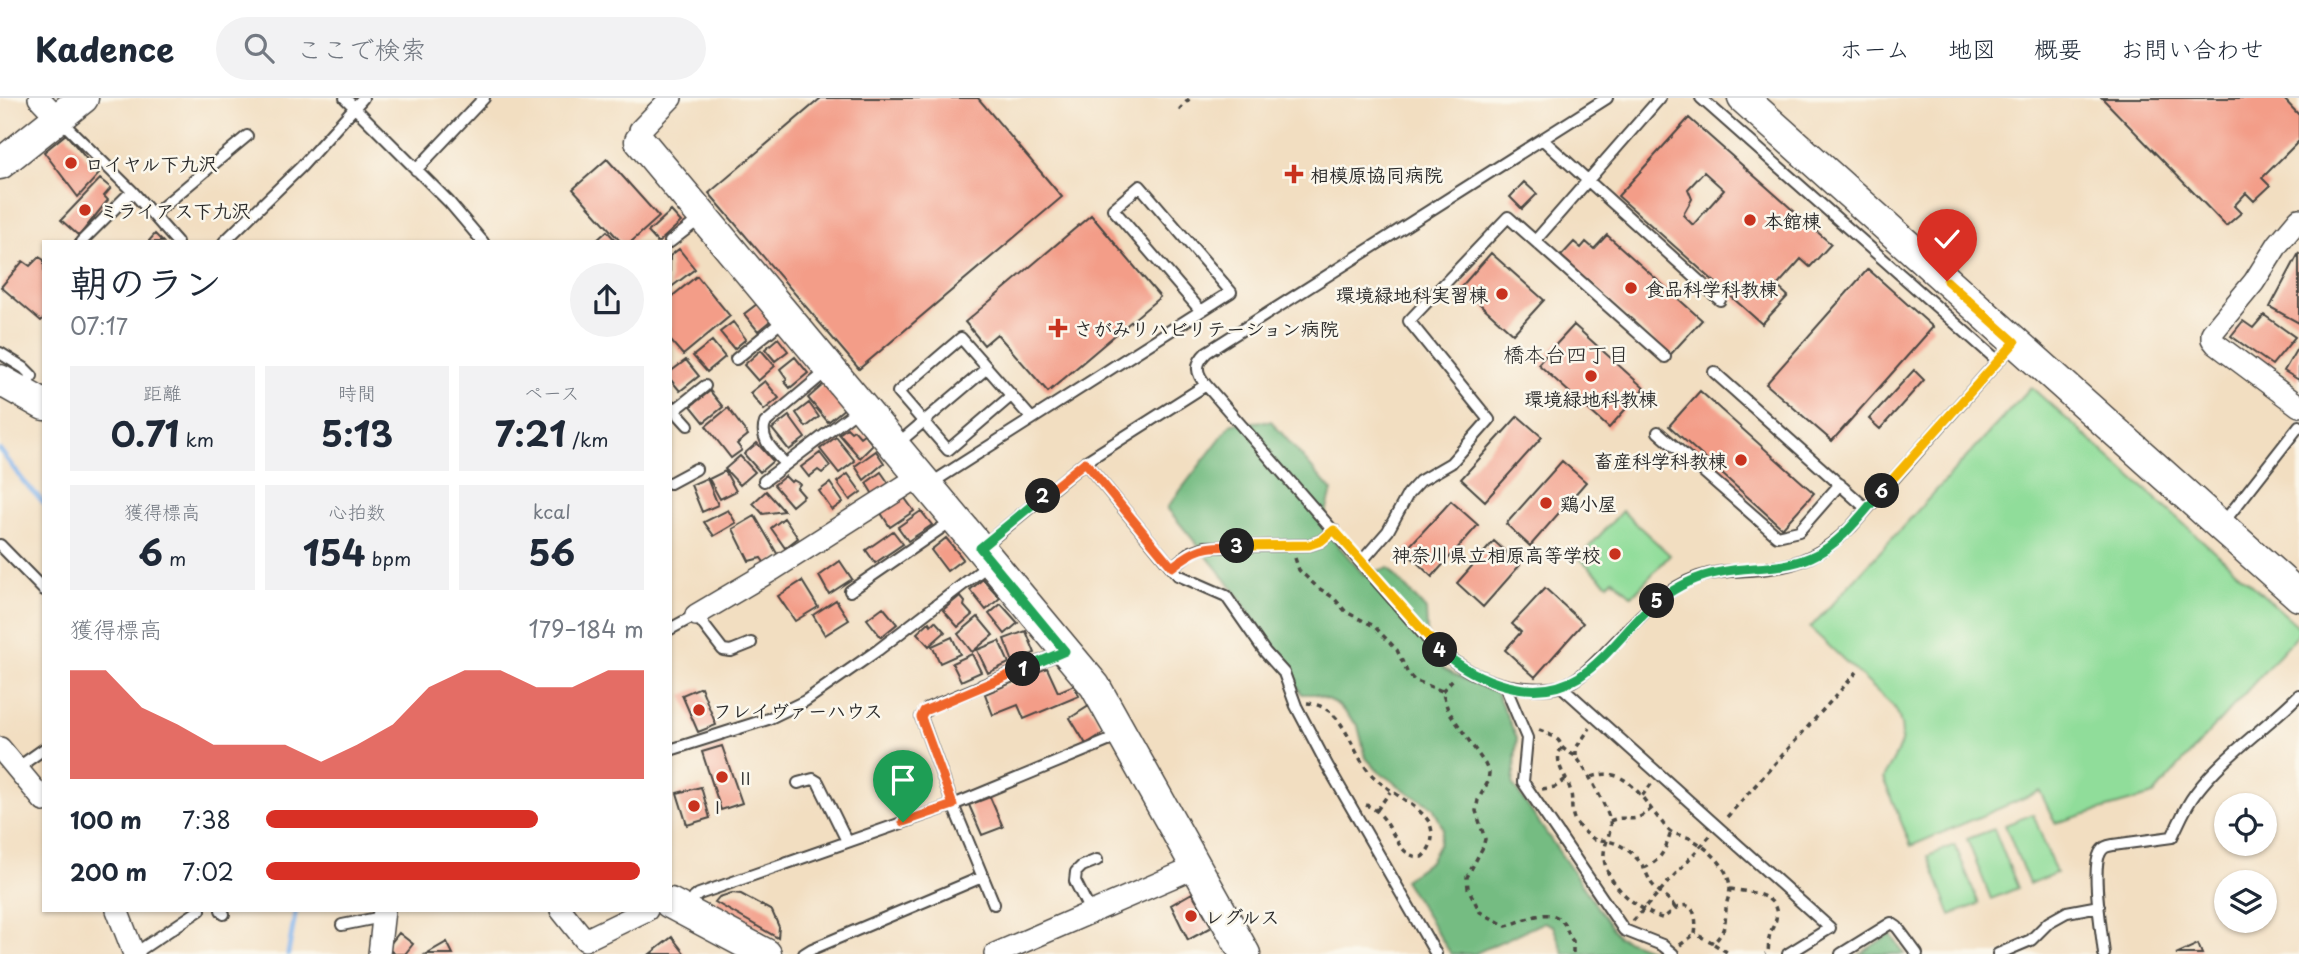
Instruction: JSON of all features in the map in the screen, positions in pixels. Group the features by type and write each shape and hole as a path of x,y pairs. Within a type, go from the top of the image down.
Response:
{"street":[{"path":"0,164 49,108 83,98"},
{"path":"671,98 640,130 640,141 1095,686 1245,954"},
{"path":"1743,98 2006,352 2221,526 2299,596"},
{"path":"2299,219 2212,333 2212,339 2217,344 2299,406"},
{"path":"696,615 924,481"},
{"path":"0,748 42,799"},
{"path":"995,954 1196,867"},
{"path":"679,907 766,954"},
{"path":"118,912 134,954"},
{"path":"563,912 585,940 644,912"},
{"path":"379,954 383,913"}],"lane":[{"path":"226,240 300,167 349,103 363,98"},
{"path":"416,170 483,98"},
{"path":"1606,98 1207,352 1196,368 1206,385 1431,643 1461,667 1505,687 1535,689 1561,686 1580,676 1655,603 1675,588 1697,577 1789,565 1830,547 2006,352 1715,102 1701,98"},
{"path":"1535,241 1660,98"},
{"path":"349,103 482,240"},
{"path":"49,108 132,191 175,240"},
{"path":"154,214 247,136"},
{"path":"1542,139 1720,300"},
{"path":"924,481 1032,419 1201,312 1231,292 1140,186 1113,209 1201,312"},
{"path":"83,240 132,191"},
{"path":"672,240 703,216"},
{"path":"1361,562 1388,531 1408,494 1420,481 1451,463 1489,421 1409,321 1508,217 1665,357"},
{"path":"467,240 475,232"},
{"path":"736,359 787,317"},
{"path":"1011,396 948,450 898,391 961,338 1032,419"},
{"path":"0,354 32,376 21,392"},
{"path":"785,464 765,440 765,423 830,368"},
{"path":"895,446 987,368"},
{"path":"1713,372 1867,509"},
{"path":"672,749 768,719 805,701 878,650 986,555 1085,462 1206,385"},
{"path":"688,425 673,407 705,386"},
{"path":"764,481 862,407"},
{"path":"2221,526 2299,426"},
{"path":"1658,432 1777,536 1799,531 1840,484"},
{"path":"1085,462 1178,575 1226,596 1265,652 1284,673 1296,706 1436,954"},
{"path":"672,481 696,469"},
{"path":"850,591 955,518"},
{"path":"1172,567 1191,552 1205,547 1309,545 1321,541 1334,530"},
{"path":"0,545 42,588"},
{"path":"672,628 696,615 719,648 731,650 751,643"},
{"path":"994,904 953,805 921,717 924,711 1065,651"},
{"path":"1561,686 1830,928 1788,954"},
{"path":"1505,687 1527,738 1522,782 1624,930 1662,945 1673,954"},
{"path":"2104,954 2097,861 2105,847 2172,837 2193,797 2206,781 2223,762 2299,695"},
{"path":"679,907 699,894 953,805 1122,735"},
{"path":"17,768 42,750"},
{"path":"798,783 813,779 818,782 847,841"},
{"path":"1091,913 1075,881 1076,872 1097,860"},
{"path":"804,954 982,877"},
{"path":"1998,954 2031,940 2049,922 2067,912 2099,906"},
{"path":"134,954 197,912"},
{"path":"342,925 383,913"},
{"path":"1841,954 1891,923 1898,926 1917,954"}],"path":[{"path":"1179,110 1189,98"},
{"path":"1294,545 1299,570 1334,598 1346,612 1374,626 1397,650 1408,674 1414,680 1442,691"},
{"path":"1442,691 1461,667"},
{"path":"1624,930 1857,672"},
{"path":"1442,691 1448,710 1489,773 1476,811 1485,839 1467,877 1473,902 1480,912 1506,926 1544,915 1559,917 1573,941 1573,954"},
{"path":"1296,706 1311,703 1332,712 1340,720 1363,763 1390,792 1410,804 1427,820 1432,831 1429,851 1422,857 1408,855 1384,816 1377,810 1360,804 1352,806"},
{"path":"1576,756 1576,748 1590,731 1592,714"},
{"path":"1523,729 1543,731 1576,756 1610,821 1604,857 1611,878 1629,898 1652,915 1662,918 1675,908 1692,908 1698,921 1695,934 1730,954"},
{"path":"1562,748 1559,752 1559,768 1572,798 1571,810 1574,819 1582,831 1595,840 1609,839 1630,853 1644,868 1651,883 1673,902 1675,908"},
{"path":"1589,778 1601,773 1611,774 1631,784 1671,832 1690,838 1715,857 1723,869 1730,890 1725,928 1714,943"},
{"path":"1530,792 1555,787 1566,779"},
{"path":"1377,810 1390,792"},
{"path":"1610,821 1635,820 1651,809"},
{"path":"1644,868 1656,862 1671,832"},
{"path":"1730,890 1763,895 1772,902 1777,914 1776,923 1770,932 1768,951 1765,954"}],"green space":[{"path":"2031,387 2299,627 2299,633 2153,795 2055,823 2040,791 1911,846 1883,778 1902,736 1895,708 1810,628"},
{"path":"1271,421 1332,491 1322,527 1364,575 1388,568 1426,610 1428,651 1444,669 1496,692 1517,738 1513,785 1618,937 1663,954 1564,954 1553,926 1544,922 1474,954 1451,954 1404,880 1430,861 1439,844 1443,828 1433,807 1378,771 1366,758 1358,726 1337,704 1316,694 1302,694 1232,587 1167,508 1232,423"},
{"path":"1622,511 1670,555 1632,596 1613,579 1608,584 1579,558"},
{"path":"2033,814 2056,873 2029,884 2005,825"},
{"path":"1994,829 2018,888 1991,899 1967,839"},
{"path":"1955,845 1979,904 1951,915 1928,856"},
{"path":"1890,934 1905,954 1860,954"}],"building":[{"path":"821,98 978,98 1062,197 859,369 709,193"},
{"path":"2102,98 2283,98 2299,115 2299,141 2262,178 2270,186 2254,201 2246,193 2234,206 2241,213 2226,226"},
{"name":"本館棟","path":"1689,118 1831,244 1810,267 1801,259 1777,286 1788,296 1762,324 1618,196","holes":["1704,172 1724,190 1693,225 1683,215 1692,199 1688,189"]},
{"name":"ロイヤル下九沢","path":"66,134 99,174 78,197 44,152"},
{"path":"607,159 659,217 633,240 619,240 573,189"},
{"name":"ミライアス下九沢","path":"100,179 111,188 104,196 108,200 79,236 61,220"},
{"path":"1524,182 1537,194 1522,209 1510,197"},
{"path":"671,211 681,222 661,240 655,240 648,232"},
{"path":"1091,215 1160,297 1048,392 997,334 984,345 965,322"},
{"path":"607,231 615,240 597,240"},
{"path":"155,234 161,240 150,240"},
{"name":"食品科学科教棟","path":"1607,235 1702,320 1670,355 1561,256 1574,242 1581,248 1586,242 1594,249"},
{"path":"679,249 695,269 672,286 672,254"},
{"name":"環境緑地科実習棟","path":"1491,253 1544,300 1513,334 1461,287"},
{"path":"2299,253 2299,323 2270,307"},
{"path":"39,257 42,259 41,321 1,287 23,261 30,266"},
{"path":"1868,269 1933,327 1832,441 1766,384"},
{"path":"697,276 730,316 683,355 672,342 672,296"},
{"path":"757,304 770,321 758,331 744,314"},
{"path":"2264,315 2295,337 2272,365 2231,336 2243,321 2253,328"},
{"path":"733,322 746,339 734,349 720,332"},
{"name":"環境緑地科教棟","path":"1574,325 1644,388 1609,428 1538,364"},
{"path":"778,338 788,351 775,361 765,349"},
{"path":"712,341 725,357 707,372 693,356"},
{"path":"2299,345 2299,380 2284,371"},
{"path":"761,350 775,366 758,381 744,365"},
{"path":"795,357 808,373 790,388 780,369"},
{"path":"686,360 699,376 680,391 672,381 672,370"},
{"path":"1914,370 1924,380 1880,429 1869,419"},
{"path":"765,381 779,398 764,410 750,393"},
{"path":"824,384 845,408 828,422 808,398"},
{"path":"710,391 723,407 704,422 691,406"},
{"name":"畜産科学科教棟","path":"1700,391 1814,493 1782,528 1669,426"},
{"path":"809,403 819,417 806,427 796,413"},
{"path":"728,408 748,435 737,444 742,450 731,458 706,426"},
{"path":"789,416 805,438 789,450 772,429"},
{"path":"1518,416 1542,437 1485,501 1461,479"},
{"path":"847,428 851,432 854,430 860,437 864,434 873,445 860,458 839,434"},
{"path":"836,437 855,461 839,473 820,449"},
{"path":"757,443 773,461 760,472 744,454"},
{"path":"876,451 884,463 864,480 855,466"},
{"path":"820,453 830,466 822,473 818,470 809,477 801,467"},
{"path":"740,456 755,472 740,485 725,469"},
{"name":"鶏小屋","path":"1562,461 1586,482 1530,546 1506,524"},
{"path":"725,471 736,491 720,499 709,479"},
{"path":"881,472 890,485 874,496 866,483"},
{"path":"848,474 861,492 850,500 837,482"},
{"path":"785,476 791,482 793,480 800,484 797,488 804,496 792,506 774,485"},
{"path":"707,478 718,505 702,512 691,485"},
{"path":"830,483 843,502 832,510 819,491"},
{"path":"766,491 784,511 763,514 753,503"},
{"path":"902,494 914,511 890,527 879,510"},
{"path":"1451,501 1478,525 1432,577 1405,551"},
{"path":"728,510 736,523 714,536 704,522"},
{"path":"921,511 932,525 908,541 898,527"},
{"path":"755,516 779,557 766,565 761,558 749,561 733,529"},
{"path":"784,518 798,538 785,548 771,528"},
{"path":"893,531 903,544 875,563 866,550"},
{"path":"946,538 963,559 947,571 931,550"},
{"path":"1494,541 1520,565 1483,607 1457,583"},
{"path":"840,561 852,579 829,594 819,576"},
{"path":"983,579 1000,598 986,610 970,590"},
{"path":"802,581 818,607 795,621 778,596"},
{"path":"1545,588 1583,623 1535,677 1505,650 1521,632 1512,624"},
{"path":"960,596 972,615 958,627 943,610"},
{"path":"836,600 849,620 825,635 813,615"},
{"path":"1001,604 1018,623 1005,634 989,614"},
{"path":"883,607 897,624 881,637 867,619"},
{"path":"978,617 993,635 972,652 958,634"},
{"path":"935,621 945,632 929,646 917,633 929,622 931,625"},
{"path":"1026,631 1035,653 1013,662 1004,639"},
{"path":"952,637 960,654 940,663 932,646"},
{"path":"999,641 1009,663 988,673 977,650"},
{"path":"972,654 981,672 961,681 952,663"},
{"path":"1047,668 1058,692 1074,685 1079,696 1024,719 1018,705 993,715 985,694"},
{"name":"フレイヴァーハウス","path":"701,687 716,725 698,732 682,695"},
{"path":"1089,706 1105,732 1086,744 1070,718"},
{"name":"Ⅱ","path":"722,746 742,803 721,810 702,752"},
{"name":"Ⅰ","path":"701,787 710,818 687,825 677,793"},
{"path":"990,797 1003,827 982,835 969,805"},
{"path":"732,893 741,894 772,911 779,927 778,938 715,902 719,897"},
{"name":"レグルス","path":"1192,893 1212,927 1188,940 1171,905"},
{"path":"399,933 413,944 405,954 395,954 387,948"},
{"path":"672,937 685,954 650,954"},
{"path":"447,942 453,954 426,954"},
{"path":"2198,944 2202,954 2176,954"}],"waterway":[{"path":"0,450 42,501"},
{"path":"288,954 296,912"}],"place":[{"name":"ロイヤル下九沢","path":"71,163"},
{"name":"相模原協同病院","path":"1294,174"},
{"name":"ミライアス下九沢","path":"85,210"},
{"name":"本館棟","path":"1750,220"},
{"name":"食品科学科教棟","path":"1631,288"},
{"name":"環境緑地科実習棟","path":"1502,294"},
{"name":"さがみリハビリテーション病院","path":"1058,328"},
{"name":"環境緑地科教棟","path":"1591,376"},
{"name":"畜産科学科教棟","path":"1741,460"},
{"name":"鶏小屋","path":"1546,503"},
{"name":"神奈川県立相原高等学校","path":"1615,554"},
{"name":"フレイヴァーハウス","path":"699,710"},
{"name":"Ⅱ","path":"722,777"},
{"name":"Ⅰ","path":"694,806"},
{"name":"レグルス","path":"1191,916"}],"district":[{"name":"橋本台四丁目","path":"1566,353"}],"route":[{"path":"903,822 953,805 921,717 924,711 1065,651 980,548 1085,462 1172,567 1191,552 1205,547 1309,545 1321,541 1334,530 1431,643 1454,663 1505,687 1535,689 1561,686 1593,665 1655,603 1675,588 1697,577 1722,571 1789,565 1830,547 1851,527 2015,342 1947,281"}]}
